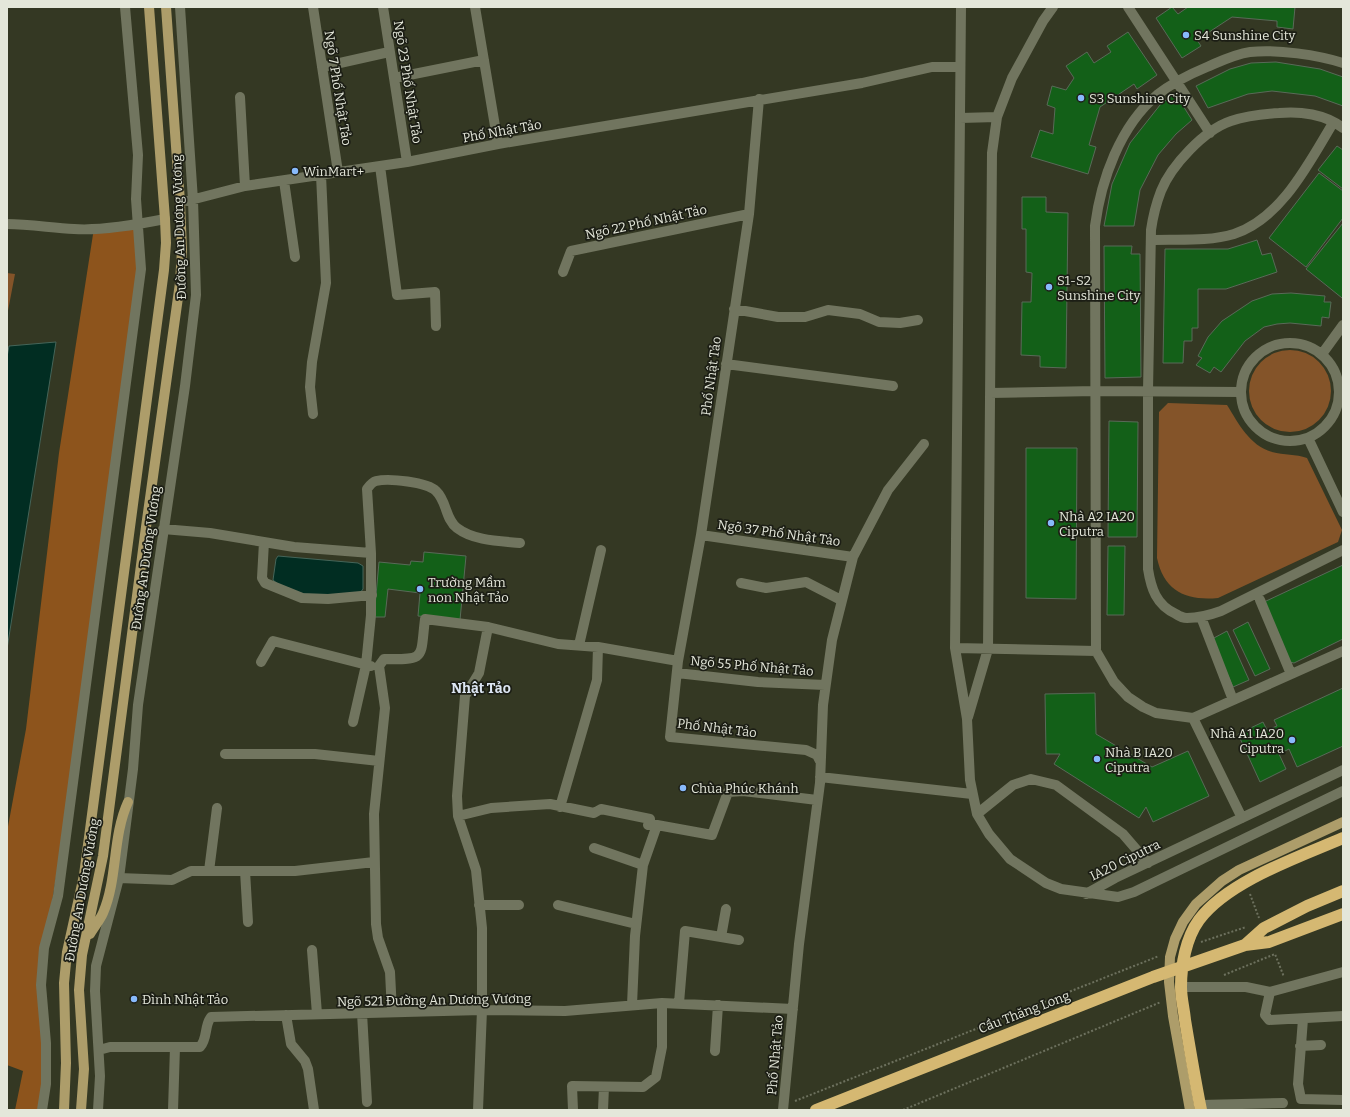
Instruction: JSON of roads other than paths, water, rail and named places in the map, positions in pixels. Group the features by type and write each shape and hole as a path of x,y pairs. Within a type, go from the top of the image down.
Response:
{"highway":[{"path":"1197,1108 1181,987 1184,954 1190,937 1199,921 1213,905 1245,883 1343,838"},
{"name":"Cầu Thăng Long","path":"1245,945 1264,928 1343,890"},
{"name":"Cầu Thăng Long","path":"816,1110 1153,977 1245,945 1269,942 1343,914"}],"main road":[{"name":"Đường An Dương Vương","path":"64,1110 66,1063 63,1009 66,967 84,875 164,270 166,243 165,219 149,7"},
{"name":"Đường An Dương Vương","path":"81,1110 84,1069 79,990 82,955 103,856 146,527 180,284 182,250 180,202 166,7"},
{"path":"86,938 101,917 106,904 120,824 128,802"},
{"path":"1197,1108 1173,1016 1170,982 1170,957 1175,939 1183,922 1196,904 1222,881 1239,870 1343,822"}],"street":[{"name":"Đường An Dương Vương","path":"42,1110 46,1077 46,1043 41,986 44,948 58,896 141,269 138,224 138,154 125,7"},
{"name":"Đường An Dương Vương","path":"98,1110 99,1050 95,991 96,966 119,878 138,705 185,386 196,295 193,200 180,7"},
{"name":"Ngõ 7 Phố Nhật Tảo","path":"313,7 338,172"},
{"name":"Ngõ 23 Phố Nhật Tảo","path":"383,7 407,162"},
{"path":"475,7 498,144"},
{"path":"961,7 954,648 967,719 970,780 976,814 1010,859 1046,883 1062,889 1086,894"},
{"path":"1128,7 1210,133"},
{"path":"967,719 988,649 992,153 997,118 1012,78 1049,9"},
{"path":"322,67 389,52"},
{"path":"1343,64 1300,55 1250,52 1224,59 1176,82 1156,96 1135,120 1119,144 1108,171 1098,204 1095,226 1096,650 1114,682 1128,697 1142,707 1156,713 1193,718 1343,651"},
{"path":"394,78 484,60"},
{"path":"759,99 862,83 932,67 960,67"},
{"path":"240,97 245,186"},
{"name":"Phố Nhật Tảo","path":"180,202 245,186 407,162 498,144 759,99 749,214 700,535 678,661 670,738 806,750 816,755 820,761 818,800 801,923 783,1110"},
{"path":"1343,128 1320,117 1296,112 1272,113 1230,121 1210,133 1192,148 1174,170 1161,190 1154,210 1151,240 1148,390 1148,569 1151,586 1158,601 1168,611 1186,619 1201,617 1221,611 1343,550"},
{"path":"960,118 997,118"},
{"path":"1151,240 1208,238 1232,235 1262,221 1278,205 1310,161 1333,123"},
{"path":"380,166 397,295 436,292 436,326"},
{"path":"313,414 310,387 312,362 326,283 321,175"},
{"path":"284,181 295,257"},
{"name":"Ngõ 22 Phố Nhật Tảo","path":"563,272 571,251 749,214"},
{"path":"7,224 33,224 75,230 138,224 165,219"},
{"path":"734,309 778,317 805,317 828,310 860,314 879,322 900,323 918,320"},
{"path":"1322,354 1343,326"},
{"path":"1287,342 1304,344 1322,354 1331,364 1338,379 1339,396 1335,412 1326,426 1308,438 1297,441 1281,441 1266,435 1254,426 1245,412 1241,392 1242,381 1248,366 1258,354 1271,346 1287,342"},
{"path":"726,364 893,386"},
{"path":"990,393 1096,390 1241,392"},
{"path":"1308,438 1343,512"},
{"path":"820,761 825,685 832,640 853,557 888,490 924,444"},
{"path":"353,722 366,665 371,615 371,553 367,489 370,484 376,481 426,485 436,490 441,498 450,521 457,528 475,536 520,543"},
{"path":"163,529 210,533 294,547 371,553"},
{"name":"Ngõ 37 Phố Nhật Tảo","path":"700,535 853,557"},
{"path":"264,542 262,578 265,583 302,598 328,599 372,595"},
{"path":"579,646 601,550"},
{"path":"741,583 766,588 806,582 841,600"},
{"path":"1260,600 1291,674"},
{"path":"1201,617 1233,700"},
{"path":"392,1012 390,972 378,938 376,924 374,862 374,814 385,708 379,666 384,659 412,660 418,658 421,653 425,619 488,627 558,644 598,647 678,661"},
{"path":"478,1110 482,1010 482,928 476,870 458,816 457,796 465,696 479,672 488,627"},
{"path":"261,662 272,641 323,652 366,665 379,666"},
{"path":"560,807 597,680 598,647"},
{"path":"954,648 1096,650"},
{"name":"Ngõ 55 Phố Nhật Tảo","path":"677,673 758,682 825,685"},
{"path":"1193,718 1242,818"},
{"path":"225,754 315,754 379,761"},
{"name":"IA20 Ciputra","path":"1086,894 1343,770"},
{"path":"820,777 972,794"},
{"path":"976,814 1013,785 1031,780 1056,786 1082,802 1123,834 1148,863"},
{"path":"458,816 491,808 550,804 594,813 601,809 650,819 648,826 658,825 712,835 728,792 743,791 818,800"},
{"name":"IA20 Ciputra","path":"1086,894 1118,897 1134,892 1343,791"},
{"path":"209,871 217,808"},
{"path":"632,1005 636,924 643,865 658,825"},
{"path":"594,848 643,865"},
{"path":"119,878 172,880 191,871 295,871 374,862"},
{"path":"245,871 248,922"},
{"path":"479,905 518,905"},
{"path":"558,905 636,924"},
{"path":"721,937 726,909"},
{"path":"679,1003 685,931 739,940"},
{"path":"312,950 317,1014"},
{"path":"1181,987 1246,987 1270,992 1343,972"},
{"path":"1270,992 1265,1015 1269,1020 1343,1016"},
{"path":"573,1110 572,1086 643,1087 656,1077 662,1047 662,1003"},
{"name":"Ngõ 521 Đường An Dương Vương","path":"99,1050 110,1047 200,1047 205,1042 207,1022 211,1016 482,1010 564,1011 662,1003 793,1009"},
{"path":"714,1051 718,1005"},
{"path":"362,1013 367,1102"},
{"path":"286,1015 291,1044 305,1061 308,1069 314,1110"},
{"path":"1303,1019 1298,1084 1301,1099 1343,1100"},
{"path":"1300,1046 1321,1046"},
{"path":"173,1110 175,1047"},
{"path":"603,1110 604,1087"},
{"path":"1197,1108 1283,1104"}],"water":[{"path":"56,342 7,649 7,357 9,346"},
{"path":"278,556 358,563 363,566 363,589 360,593 338,595 303,594 292,591 273,580 276,559"}],"place":[{"name":"S4 Sunshine City","path":"1186,35"},
{"name":"S3 Sunshine City","path":"1081,98"},
{"name":"WinMart+","path":"295,171"},
{"name":"S1-S2 Sunshine City","path":"1049,287"},
{"name":"Nhà A2 IA20 Ciputra","path":"1051,523"},
{"name":"Trường Mầm non Nhật Tảo","path":"420,589"},
{"name":"Nhà A1 IA20 Ciputra","path":"1292,740"},
{"name":"Nhà B IA20 Ciputra","path":"1097,759"},
{"name":"Chùa Phúc Khánh","path":"683,788"},
{"name":"Đình Nhật Tảo","path":"134,999"}],"district":[{"name":"Nhật Tảo","path":"481,688"}]}
